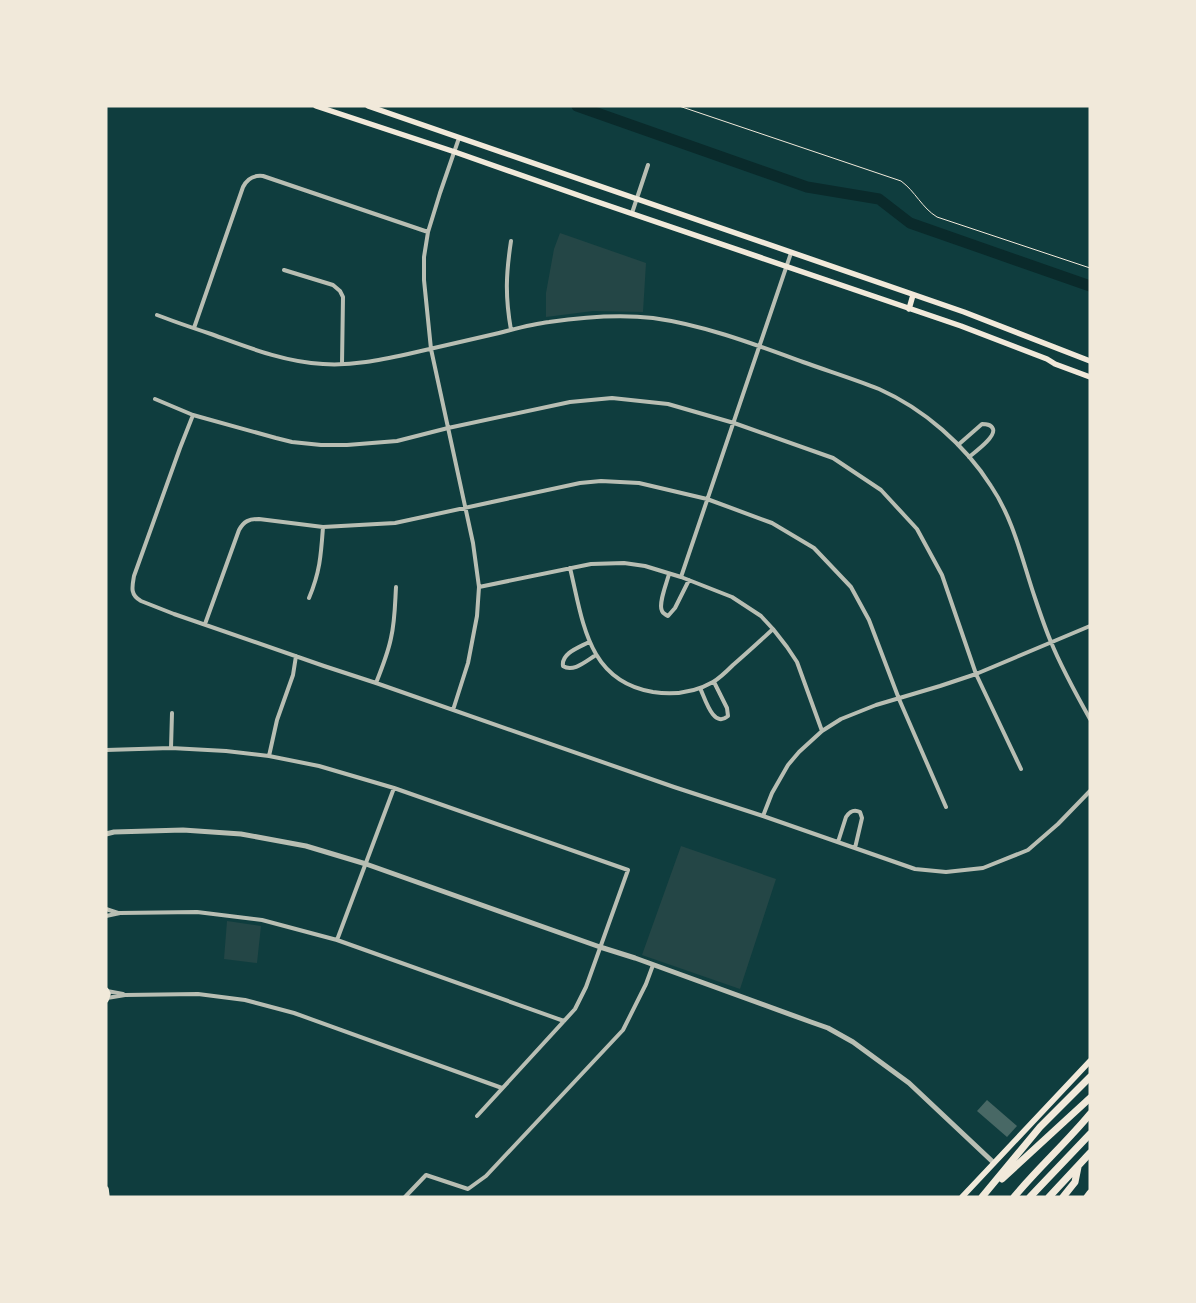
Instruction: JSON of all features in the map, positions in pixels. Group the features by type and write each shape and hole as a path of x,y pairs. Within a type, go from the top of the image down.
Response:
{"highway":[{"path":"982,1197 1040,1127 1090,1077"},
{"path":"982,1197 1090,1098"},
{"path":"1014,1197 1090,1114"},
{"path":"1030,1197 1090,1134"},
{"path":"1049,1197 1090,1153"},
{"path":"1063,1197 1075,1182 1078,1166"},
{"path":"1087,1197 1090,1193"}],"main road":[{"path":"316,106 961,326 1047,359 1090,378"},
{"path":"368,106 964,312 1090,361"},
{"path":"909,309 913,295"},
{"path":"1047,359 1051,346"},
{"path":"962,1197 1090,1061"},
{"path":"106,1189 106,1197"}],"street":[{"path":"453,710 468,664 477,616 479,587 466,509 430,349 424,257 428,232 459,138"},
{"path":"632,214 648,165"},
{"path":"194,328 245,183 251,178 259,175 263,176 428,232"},
{"path":"511,240 506,291 511,330"},
{"path":"681,577 791,253"},
{"path":"284,270 333,285 340,291 343,297 342,364"},
{"path":"157,315 244,346 288,359 322,364 372,361 546,322 594,317 643,317 699,328 759,346 881,390 929,418 958,445 992,486 1006,512 1016,538 1051,642 1074,692 1090,719"},
{"path":"155,399 193,415 292,442 321,445 397,441 570,402 612,398 668,404 734,423 833,458 881,490 916,529 942,575 976,674 1021,770"},
{"path":"193,415 134,576 132,589 134,596 157,608 674,788 915,868 946,872 983,868 1028,850 1058,824 1090,791"},
{"path":"958,445 982,424 991,426 993,430 992,436 968,457"},
{"path":"205,624 242,526 250,519 323,527 395,523 580,483 601,481 640,483 707,499 772,523 814,548 851,587 869,620 899,700 946,807"},
{"path":"309,598 316,581 321,559 323,527"},
{"path":"479,587 591,564 624,563 645,566 681,577 732,597 761,616 774,629 796,662 822,730"},
{"path":"570,568 584,628 596,655 604,667 616,677 649,691 668,694 685,692 714,682 774,629"},
{"path":"669,574 661,604 661,611 668,616 675,608 689,580"},
{"path":"376,683 391,637 396,587"},
{"path":"763,816 772,793 788,765 822,730 857,712 976,674 1090,626"},
{"path":"590,642 564,656 563,666 573,668 596,655"},
{"path":"269,756 277,720 293,675 296,656"},
{"path":"700,688 716,719 725,719 728,716 727,708 714,682"},
{"path":"171,748 172,713"},
{"path":"106,750 171,748 226,751 269,756 319,766 394,788 628,870 586,987 574,1009 477,1116"},
{"path":"337,940 394,788"},
{"path":"838,842 848,813 852,811 860,812 862,818 855,848"},
{"path":"106,832 183,830 241,834 306,846 366,864 828,1028 853,1042 909,1083 994,1163"},
{"path":"106,909 120,913"},
{"path":"106,916 120,913 197,912 262,920 337,940 564,1021"},
{"path":"405,1197 426,1175 468,1189 486,1176 623,1030 646,984 652,965"},
{"path":"107,995 198,994 245,1000 294,1013 502,1088"}],"path":[{"path":"679,106 901,181 937,217 1090,268"}],"shaded area":[{"path":"560,233 646,263 643,312 593,311 546,317 546,293 554,249"},
{"path":"681,846 776,879 740,989 642,955"},
{"path":"227,921 261,926 257,963 224,959"}],"building":[{"path":"987,1100 1017,1126 1007,1137 977,1111"}],"waterway":[{"path":"577,106 807,187 879,199 910,223 1090,286"}]}
